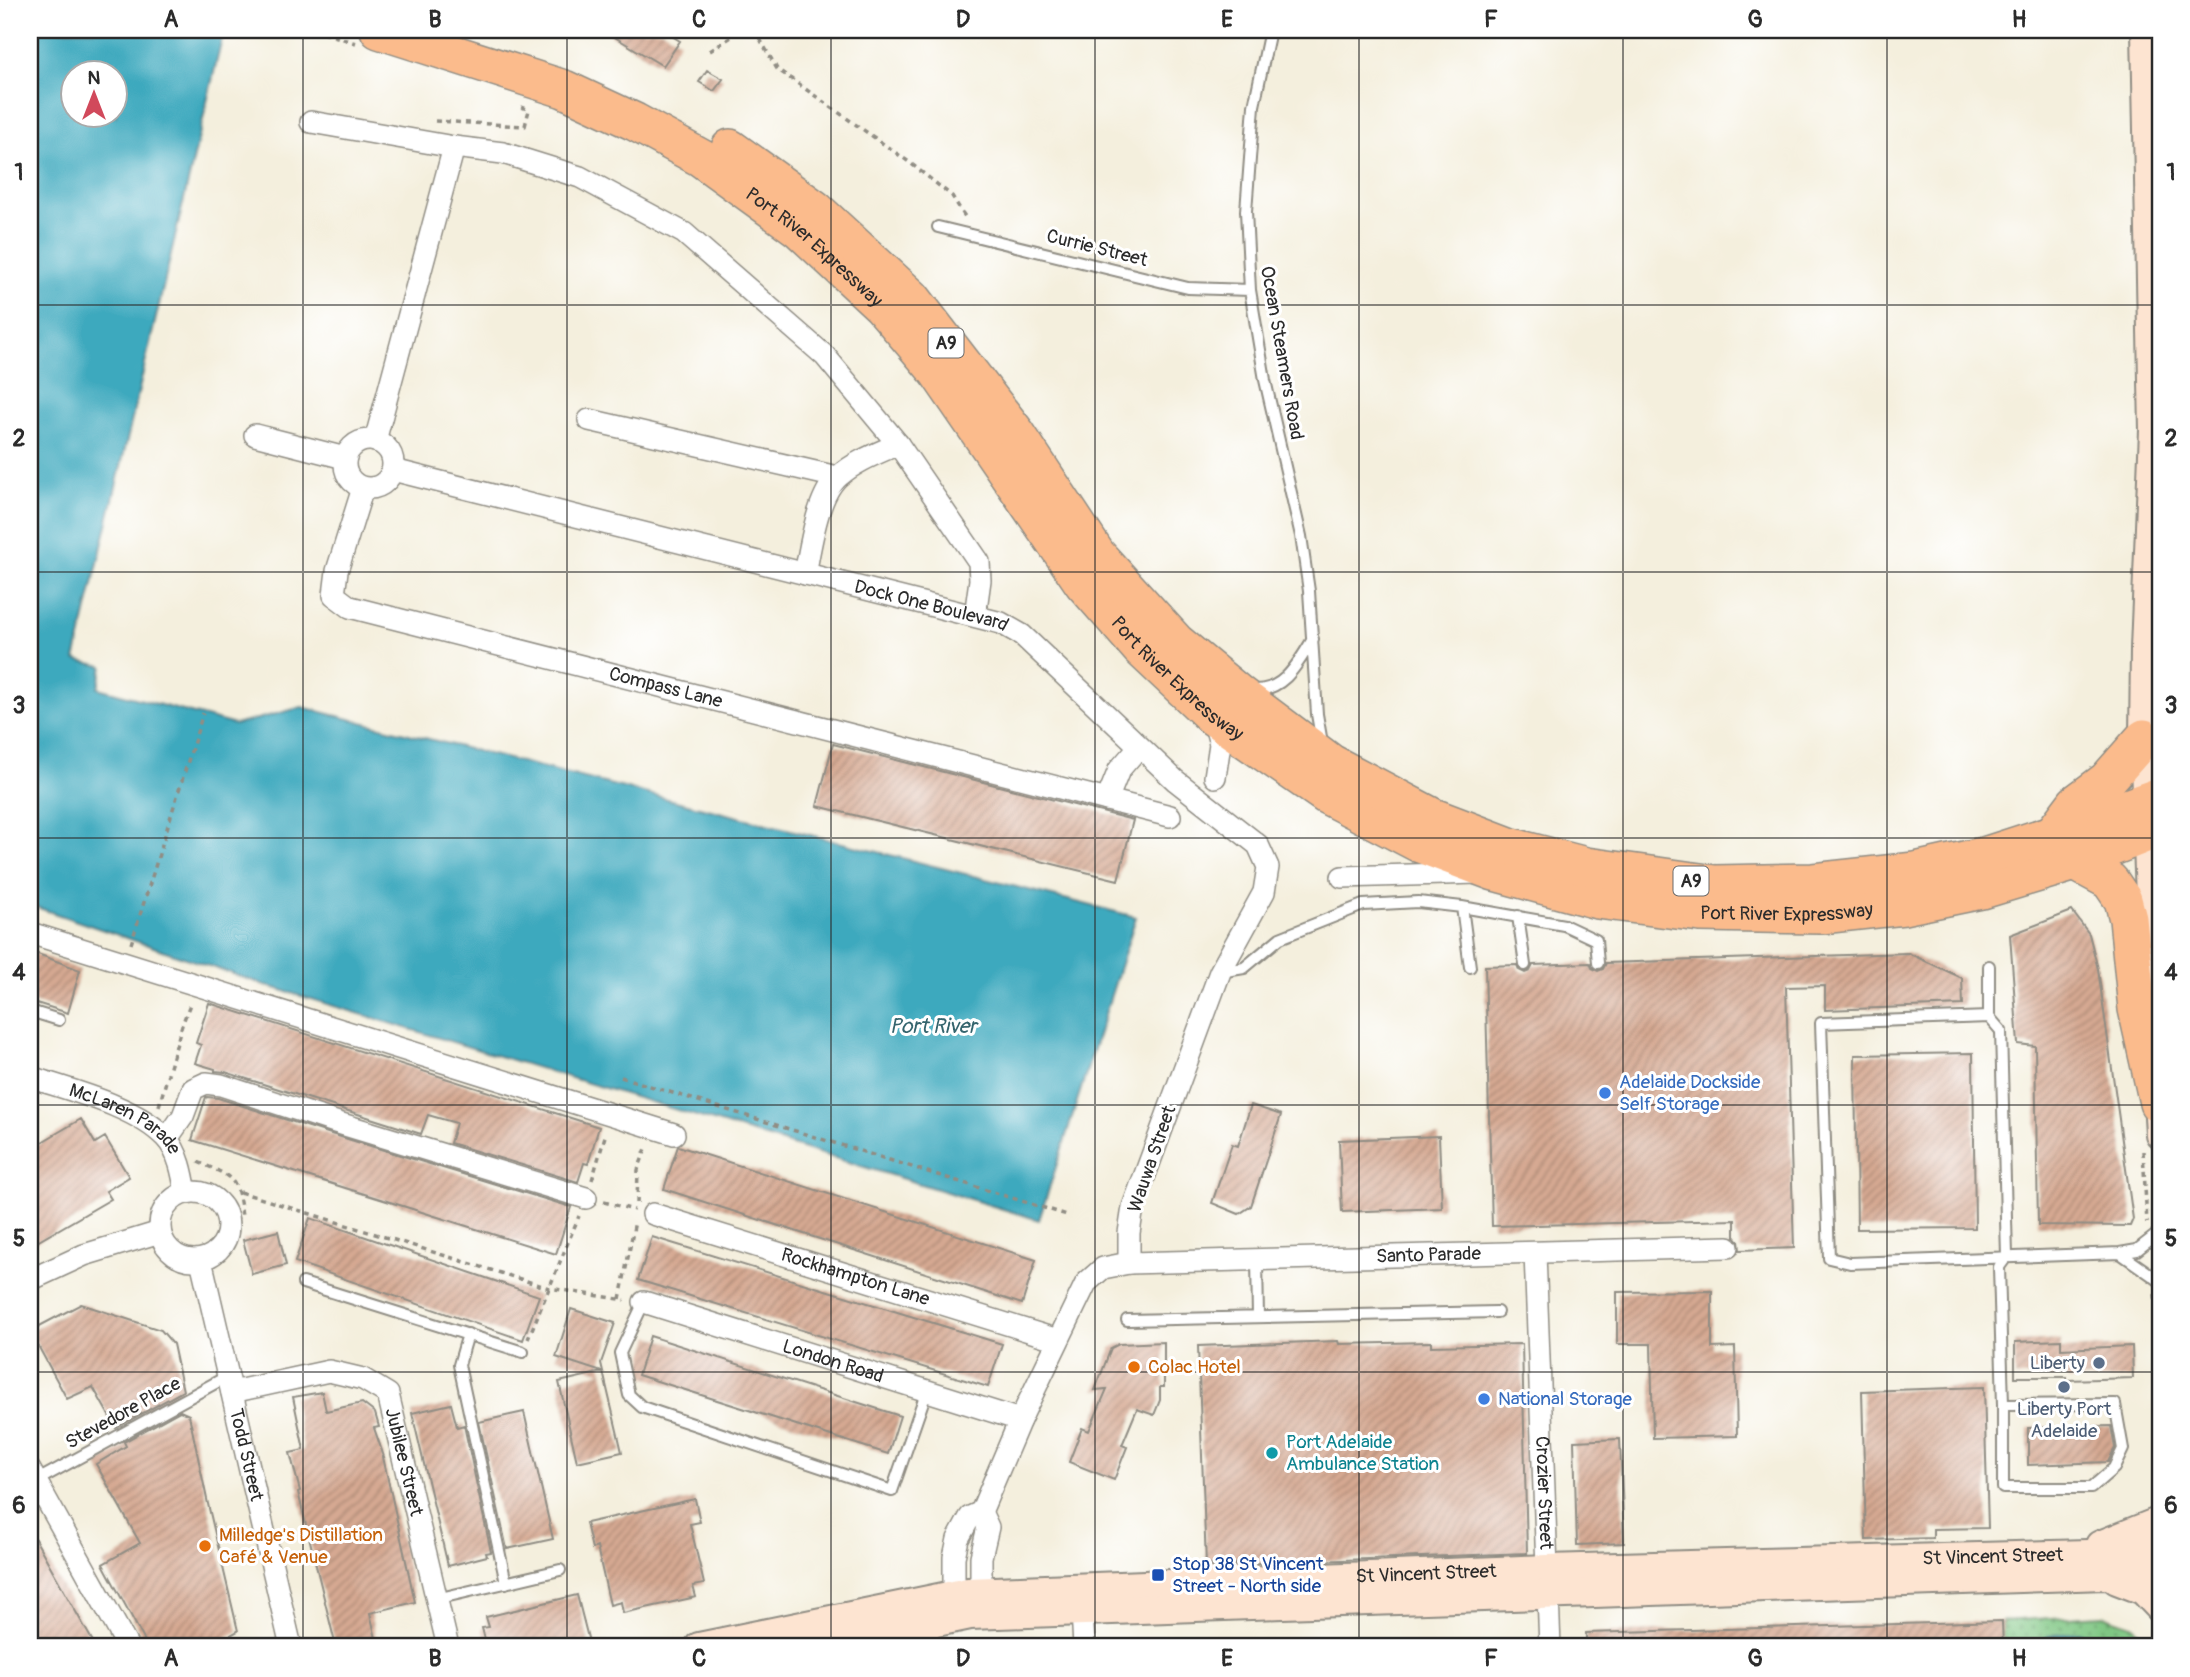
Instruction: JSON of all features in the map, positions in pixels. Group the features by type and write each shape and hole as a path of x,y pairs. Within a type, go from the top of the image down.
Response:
{"highway":[{"name":"Port River Expressway","path":"379,30 457,38 580,71 647,101 711,135 815,209 912,298 1017,434 1097,555 1176,642 1221,701 1326,794 1420,844 1494,872 1610,902 1700,913 1821,915 1904,906 1982,890 2075,862 2154,814"},
{"name":"Port River Expressway","path":"1221,701 1433,817 1509,846 1586,866 1715,884 1813,883 1892,875 1987,855 2077,826 2154,814"},
{"path":"2054,832 2076,803 2107,780 2144,738"},
{"path":"2075,862 2110,880 2123,900 2128,919 2137,1009 2159,1119"}],"main road":[{"path":"2146,30 2157,430 2145,649 2144,738 2154,814 2159,1119"},
{"path":"2160,1521 2101,1543 2099,1564 2143,1590 2160,1608"},
{"name":"St Vincent Street","path":"699,1647 969,1603 2099,1564 2160,1552"},
{"name":"St Vincent Street","path":"2099,1564 2160,1577"},
{"name":"St Vincent Street","path":"817,1647 969,1603 1082,1610 1548,1582"}],"street":[{"path":"311,122 503,153 580,177 684,233 825,356 898,444 979,562 980,580 975,616"},
{"path":"375,440 454,147"},
{"path":"589,420 837,477"},
{"path":"255,435 345,458"},
{"path":"375,440 386,447 393,458 393,470 387,482 376,488 363,488 351,482 345,471 345,458 351,447 362,441 375,440"},
{"path":"805,574 818,510 837,477 857,463 898,444"},
{"name":"Dock One Boulevard","path":"393,470 975,616 1001,623 1022,635 1175,780 1258,845 1268,867 1264,892 1220,972"},
{"name":"Compass Lane","path":"363,488 337,571 334,595 349,607 1170,817"},
{"path":"1214,777 1220,744 1221,701"},
{"path":"1107,800 1119,770 1139,747"},
{"path":"1342,877 1494,872"},
{"path":"30,933 674,1134"},
{"name":"Wauwa Street","path":"1129,1264 1129,1233 1133,1207 1220,972"},
{"name":"McLaren Parade","path":"30,1077 121,1108 139,1118 167,1139 180,1166 186,1193"},
{"path":"167,1139 183,1116 193,1089 206,1083 222,1085 586,1198"},
{"path":"186,1193 201,1193 214,1198 224,1208 228,1219 228,1232 221,1248 201,1260 185,1259 173,1252 163,1241 160,1232 166,1207 176,1197 186,1193"},
{"name":"Rockhampton Lane","path":"653,1214 1058,1340"},
{"path":"30,1280 84,1255 160,1232"},
{"name":"Santo Parade","path":"1129,1264 1728,1247"},
{"name":"Crozier Street","path":"1535,1254 1550,1647"},
{"name":"Todd Street","path":"201,1260 291,1647"},
{"path":"969,1603 954,1585 954,1557 958,1539 970,1517 981,1512 1020,1420 1086,1283 1104,1268 1129,1264"},
{"name":"London Road","path":"644,1302 1020,1420"},
{"name":"Jubilee Street","path":"230,1384 329,1371 363,1379 388,1394 448,1647"},
{"path":"33,1475 128,1647"},
{"path":"1082,1610 1084,1647"}],"lane":[{"name":"Ocean Steamers Road","path":"1270,30 1254,106 1246,211 1250,290 1265,380 1301,536 1309,592 1320,733 1331,763"},
{"name":"Currie Street","path":"938,227 1188,288 1250,290"},
{"path":"1221,701 1276,686 1295,667 1312,639"},
{"path":"1220,972 1244,968 1280,938 1363,905 1418,902 1564,925 1596,940 1598,963"},
{"path":"1462,907 1469,967"},
{"path":"1518,916 1525,965"},
{"path":"1989,966 1989,1017 2001,1031 2007,1256 1999,1267 2003,1488 2091,1488 2113,1468 2123,1449 2115,1404 2003,1405"},
{"path":"30,1011 59,1020"},
{"path":"1989,1017 1821,1023 1829,1258 1850,1264 2120,1253 2137,1250 2160,1232"},
{"path":"2120,1253 2160,1281"},
{"path":"1257,1259 1258,1317"},
{"path":"303,1283 523,1352"},
{"path":"644,1302 620,1353 629,1395 642,1407 892,1491 927,1390"},
{"path":"1127,1320 1497,1312"},
{"path":"468,1334 460,1365 506,1583"},
{"name":"Stevedore Place","path":"33,1475 230,1384"},
{"path":"436,1599 560,1570"}],"path":[{"path":"710,51 742,30"},
{"path":"755,30 777,69 909,162 952,196 978,236"},
{"path":"432,121 525,126 529,110 517,106"},
{"path":"125,963 203,713"},
{"path":"158,1108 181,1024 201,987"},
{"path":"621,1077 1067,1215"},
{"path":"523,1352 586,1198 611,1114"},
{"path":"195,1160 228,1174 240,1192 242,1217 228,1219"},
{"path":"240,1192 549,1288 644,1302"},
{"path":"586,1198 653,1214"}],"green space":[{"path":"2103,1615 2135,1626 2149,1647 2003,1647 2002,1621"}],"water":[{"name":"Port River","path":"30,30 224,30 75,660 103,666 98,688 235,725 302,707 1136,917 1039,1220 268,986 30,905"},
{"path":"2077,1632 2110,1637 2129,1647 2035,1647 2048,1636"}],"building":[{"path":"603,30 662,30 680,41 663,66"},
{"path":"707,70 723,79 714,91 699,82"},
{"path":"833,744 1133,820 1118,880 817,806"},
{"path":"2072,911 2089,934 2098,969 2133,1219 2130,1226 2038,1225 2035,1046 2018,1044 2010,935"},
{"path":"30,951 80,970 68,1013 30,1001"},
{"name":"Adelaide Dockside Self Storage","path":"1908,953 1962,978 1963,1005 1825,1010 1825,986 1786,987 1794,1248 1740,1250 1735,1236 1735,1220 1492,1226 1485,966 1517,965 1519,970 1525,973 1530,971 1533,965 1590,963 1592,968 1598,971 1603,969 1606,963"},
{"path":"209,1003 599,1127 588,1164 584,1163 578,1182 450,1143 456,1123 428,1115 421,1134 195,1063 201,1045 196,1043"},
{"path":"1973,1053 1975,1228 1857,1229 1855,1055"},
{"path":"206,1097 218,1098 571,1207 556,1254 192,1140"},
{"path":"1251,1105 1281,1115 1251,1206 1239,1214 1212,1203 1232,1144 1238,1146"},
{"path":"81,1119 95,1143 105,1137 129,1177 106,1191 111,1199 30,1246 30,1149"},
{"path":"1439,1136 1442,1208 1342,1212 1339,1140"},
{"path":"678,1146 1036,1260 1022,1304 664,1189"},
{"path":"310,1218 539,1296 523,1340 295,1262"},
{"path":"278,1231 286,1265 252,1274 243,1240"},
{"path":"652,1237 1002,1344 988,1387 638,1280"},
{"path":"1712,1291 1712,1348 1735,1347 1737,1436 1653,1438 1651,1344 1617,1344 1617,1292"},
{"path":"81,1304 161,1330 173,1344 183,1391 116,1428 93,1387 67,1399 30,1331"},
{"path":"571,1309 615,1323 601,1363 622,1452 577,1462 559,1382 602,1372 556,1357"},
{"path":"650,1336 900,1416 888,1454 638,1375"},
{"path":"2061,1340 2061,1349 2132,1346 2133,1378 2067,1380 2067,1377 2015,1377 2015,1342"},
{"path":"1338,1341 1339,1344 1431,1342 1431,1346 1522,1344 1527,1553 1206,1565 1198,1346"},
{"path":"1164,1342 1164,1387 1160,1387 1160,1400 1154,1415 1137,1409 1122,1445 1127,1447 1114,1480 1069,1462 1082,1428 1089,1431 1107,1389 1095,1390 1111,1348 1119,1344"},
{"path":"1984,1387 1988,1528 1933,1529 1933,1538 1866,1540 1862,1391"},
{"path":"322,1392 326,1411 362,1403 375,1413 379,1427 374,1428 384,1457 415,1602 370,1613 378,1647 336,1647 298,1492 300,1491 290,1453 304,1450 293,1397"},
{"path":"451,1404 457,1427 464,1425 491,1552 486,1553 487,1556 448,1566 412,1413"},
{"path":"180,1411 189,1415 238,1631 209,1647 148,1647 103,1564 140,1543 96,1464 126,1446 124,1442"},
{"path":"524,1412 553,1539 507,1549 479,1422"},
{"path":"2111,1426 2115,1448 2108,1462 2028,1465 2028,1428"},
{"path":"1620,1439 1624,1543 1577,1545 1574,1441"},
{"path":"695,1499 700,1522 690,1524 704,1584 693,1586 696,1597 623,1613 621,1602 610,1605 597,1547 592,1549 586,1523"},
{"path":"30,1530 76,1612 96,1647 30,1647"},
{"path":"577,1595 589,1642 566,1647 487,1647 482,1628 489,1627 486,1617"},
{"path":"2002,1621 2003,1647 1586,1647 1586,1633"}],"place":[{"name":"Adelaide Dockside Self Storage","path":"1605,1093"},
{"name":"Liberty","path":"2099,1363"},
{"name":"Colac Hotel","path":"1134,1367"},
{"name":"Liberty Port Adelaide","path":"2064,1387"},
{"name":"National Storage","path":"1484,1399"},
{"name":"Port Adelaide Ambulance Station","path":"1272,1453"},
{"name":"Milledge's Distillation Café & Venue","path":"205,1546"},
{"name":"Stop 38 St Vincent Street - North side","path":"1158,1575"}]}
